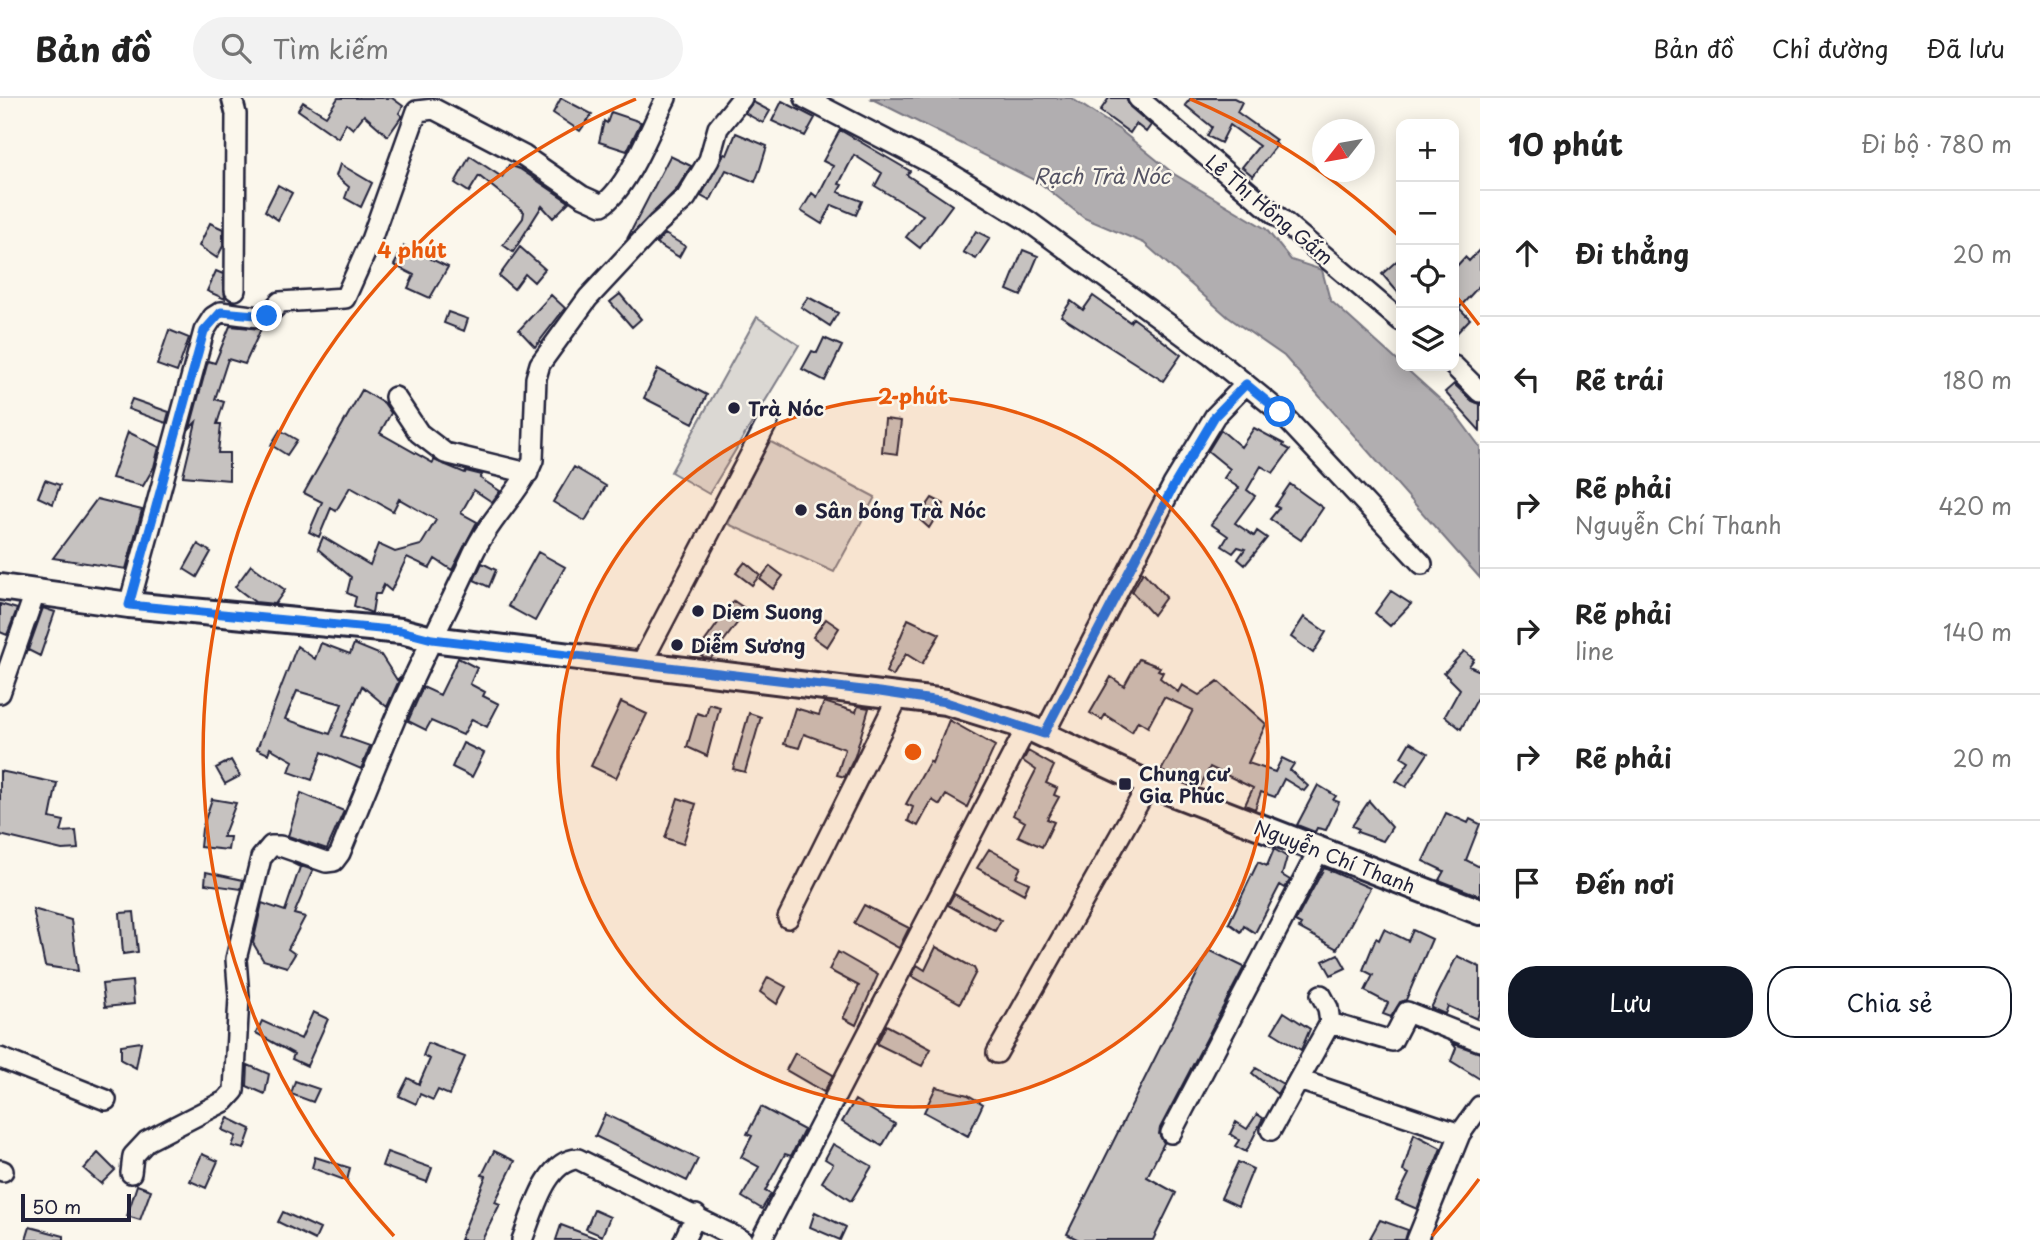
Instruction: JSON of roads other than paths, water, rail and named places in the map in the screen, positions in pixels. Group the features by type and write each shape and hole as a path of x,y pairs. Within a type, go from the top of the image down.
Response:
{"main road":[{"name":"Nguyễn Chí Thanh","path":"0,587 129,605 401,631 432,639 946,702 1036,731 1149,784 1480,912"}],"street":[{"path":"232,98 236,114 235,290"},
{"path":"129,605 204,331 221,312 259,317 267,316 280,302 345,298 371,240 417,111 423,108 434,109 524,156 582,196 602,205 609,200 630,168 666,98"},
{"path":"131,1173 134,1156 147,1141 225,1101 234,1091 239,997 236,959 261,858 271,846 280,846 326,862 334,860 340,853 432,639 489,522 528,472 533,460 536,378 540,364 588,298 658,223 686,198 709,160 718,128 742,98"},
{"path":"805,98 948,172 1028,221 1246,384 1280,412 1422,564"},
{"name":"Lê Thị Hồng Gấm","path":"1138,98 1396,317"},
{"path":"1459,371 1480,393"},
{"path":"761,1240 1036,731 1174,485 1215,416 1246,384"},
{"path":"395,397 419,433 445,453 528,472"},
{"path":"641,664 768,421"},
{"path":"0,693 36,590"},
{"path":"788,918 899,695"},
{"path":"997,1053 1149,784"},
{"path":"1171,1133 1319,850"},
{"path":"1271,1130 1330,1023 1328,1008 1321,995"},
{"path":"1330,1023 1392,1041 1408,1012 1480,1041"},
{"path":"0,1058 106,1100"},
{"path":"1299,1080 1460,1134"},
{"path":"1417,1240 1460,1134 1480,1106"},
{"path":"522,1240 553,1171 570,1159 578,1159 742,1240"},
{"path":"684,1240 695,1215"}],"water":[{"name":"Rạch Trà Nóc","path":"870,98 1071,98 1120,130 1174,174 1266,229 1291,260 1322,270 1330,300 1396,360 1396,371 1409,371 1454,412 1480,447 1480,578 1284,356 1228,317 1144,243 1084,218 1040,183"}],"place":[{"name":"Trà Nóc","path":"734,408"},
{"name":"Sân bóng Trà Nóc","path":"801,510"},
{"name":"Diem Suong","path":"698,611"},
{"name":"Diễm Sương","path":"677,645"},
{"name":"Chung cư Gia Phúc","path":"1125,784"}]}
